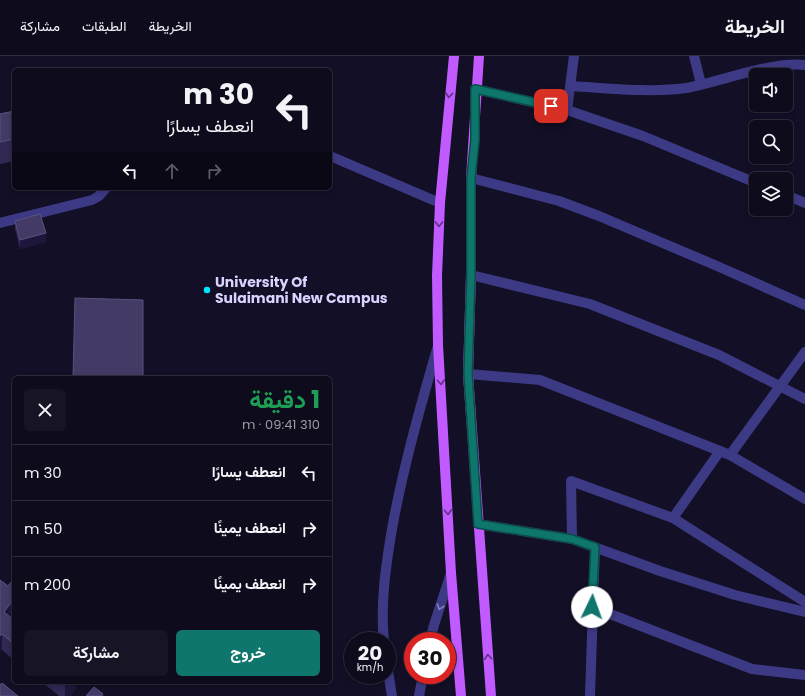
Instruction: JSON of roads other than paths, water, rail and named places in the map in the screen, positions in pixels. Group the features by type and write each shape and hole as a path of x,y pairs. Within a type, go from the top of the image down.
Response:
{"main road":[{"path":"454,56 440,203 437,276 438,345 451,573 461,696"},
{"path":"479,56 475,89 475,140 471,178 471,275 468,374 491,696"}],"street":[{"path":"566,110 574,56"},
{"path":"694,56 701,84"},
{"path":"570,86 646,90 670,89 701,84 780,66 805,65"},
{"path":"475,89 566,110 643,136 749,180"},
{"path":"332,157 440,203"},
{"path":"471,178 559,201 593,213 805,305"},
{"path":"0,223 92,200 99,196 104,190"},
{"path":"793,198 805,203"},
{"path":"471,275 590,304 719,355 805,399"},
{"path":"384,632 386,568 396,506 415,425 438,345"},
{"path":"730,455 805,352"},
{"path":"468,374 540,380 730,455 805,499"},
{"path":"673,518 720,451"},
{"path":"572,539 571,481 673,518 805,602"},
{"path":"478,524 572,539 660,571 735,595 805,612"},
{"path":"590,696 595,547"},
{"path":"432,632 451,573"},
{"path":"592,607 752,669 805,675"},
{"path":"390,684 392,696"},
{"path":"419,696 421,684"}],"place":[{"name":"University Of Sulaimani New Campus","path":"207,290"}]}
